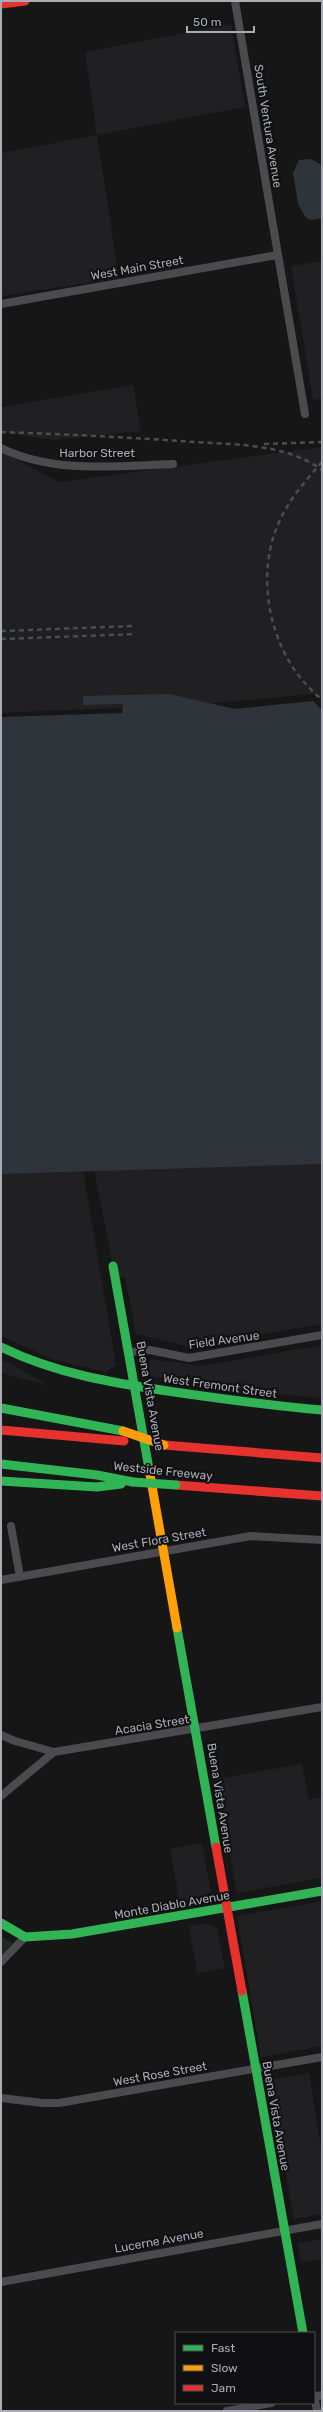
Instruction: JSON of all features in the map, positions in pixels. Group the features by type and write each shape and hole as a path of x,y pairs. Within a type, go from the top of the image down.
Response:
{"main road":[{"path":"1,4 26,1"},
{"name":"Buena Vista Avenue","path":"113,1266 130,1352 197,1730 226,1908 303,2332"},
{"name":"West Fremont Street","path":"1,1347 28,1361 51,1370 92,1381 241,1403 322,1410"},
{"path":"1,1408 123,1430 166,1446"},
{"name":"Westside Freeway","path":"1,1430 166,1446 322,1458"},
{"name":"Westside Freeway","path":"1,1464 97,1475 133,1482 322,1496"},
{"path":"1,1481 97,1487 133,1482"},
{"name":"Monte Diablo Avenue","path":"25,1937 72,1934 322,1891"},
{"path":"1,1922 25,1937"}],"street":[{"name":"South Ventura Avenue","path":"235,1 305,414"},
{"name":"West Main Street","path":"1,304 277,255"},
{"name":"Harbor Street","path":"1,448 31,460 61,466 173,464"},
{"name":"Field Avenue","path":"130,1352 150,1350 189,1358 322,1336"},
{"path":"11,1526 20,1577"},
{"name":"West Flora Street","path":"1,1580 251,1536 322,1540"},
{"name":"Acacia Street","path":"54,1752 197,1730 322,1707"},
{"path":"1,1735 54,1752"},
{"path":"1,1796 54,1752"},
{"path":"1,1962 25,1937"},
{"name":"West Rose Street","path":"1,2098 59,2103 255,2070 322,2057"},
{"name":"Lucerne Avenue","path":"1,2282 322,2224"},
{"path":"315,2401 317,2411"},
{"path":"227,2411 266,2404"}],"shaded area":[{"path":"231,24 245,107 97,135 85,52"},
{"path":"97,135 119,278 1,296 1,153"},
{"path":"310,159 320,164 322,168 322,218 311,220 306,218 298,204 293,173 299,160"},
{"path":"322,261 322,398 313,400 291,266"},
{"path":"133,385 141,431 54,440 10,434 1,430 1,407"},
{"path":"322,447 322,701 315,694 205,704 1,713 1,451 59,482"},
{"path":"169,694 235,709 313,701 322,710 322,1164 1,1174 1,717 122,713 123,704 83,705 83,696"},
{"path":"1,1099 322,1143 322,1324 190,1347 136,1334 125,1277 115,1278 92,1158 81,1159 116,1365 106,1372 54,1360 1,1336"},
{"path":"322,1345 322,1398 241,1391 151,1376 144,1367 152,1359 201,1366"},
{"path":"1,1359 51,1386 1,1373"},
{"path":"302,1764 309,1799 322,1797 322,1878 237,1893 216,1779"},
{"path":"202,1843 211,1891 204,1899 180,1903 170,1849"},
{"path":"322,1901 322,2046 261,2057 237,1916"},
{"path":"208,1923 217,1928 225,1968 197,1973 189,1926"},
{"path":"1,1936 13,1943 1,1956"},
{"path":"309,2073 322,2153 322,2214 294,2219 269,2080"},
{"path":"322,2239 322,2259 301,2262 298,2243"}],"railway":[{"path":"1,432 114,437 254,446 290,454 322,470"},
{"path":"264,444 322,442"},
{"path":"322,462 294,496 281,518 269,554 267,574 271,613 283,649 292,666 322,700"},
{"path":"1,631 133,626"},
{"path":"1,639 136,634"}],"traffic: fast":[{"path":"113,1266 149,1469"},
{"path":"1,1347 64,1371 107,1381 229,1400 322,1410"},
{"path":"1,1408 123,1431"},
{"path":"1,1464 97,1475 133,1482"},
{"path":"1,1481 97,1487 121,1484"},
{"path":"133,1482 176,1485"},
{"path":"177,1628 216,1847"},
{"path":"1,1923 25,1937 72,1934 322,1891"},
{"path":"242,1991 303,2332"}],"traffic: slow":[{"path":"123,1431 164,1445"},
{"path":"149,1469 177,1628"}],"traffic: jam":[{"path":"1,4 25,1"},
{"path":"1,1430 124,1441"},
{"path":"164,1445 322,1458"},
{"path":"176,1485 322,1496"},
{"path":"216,1847 242,1991"}]}
